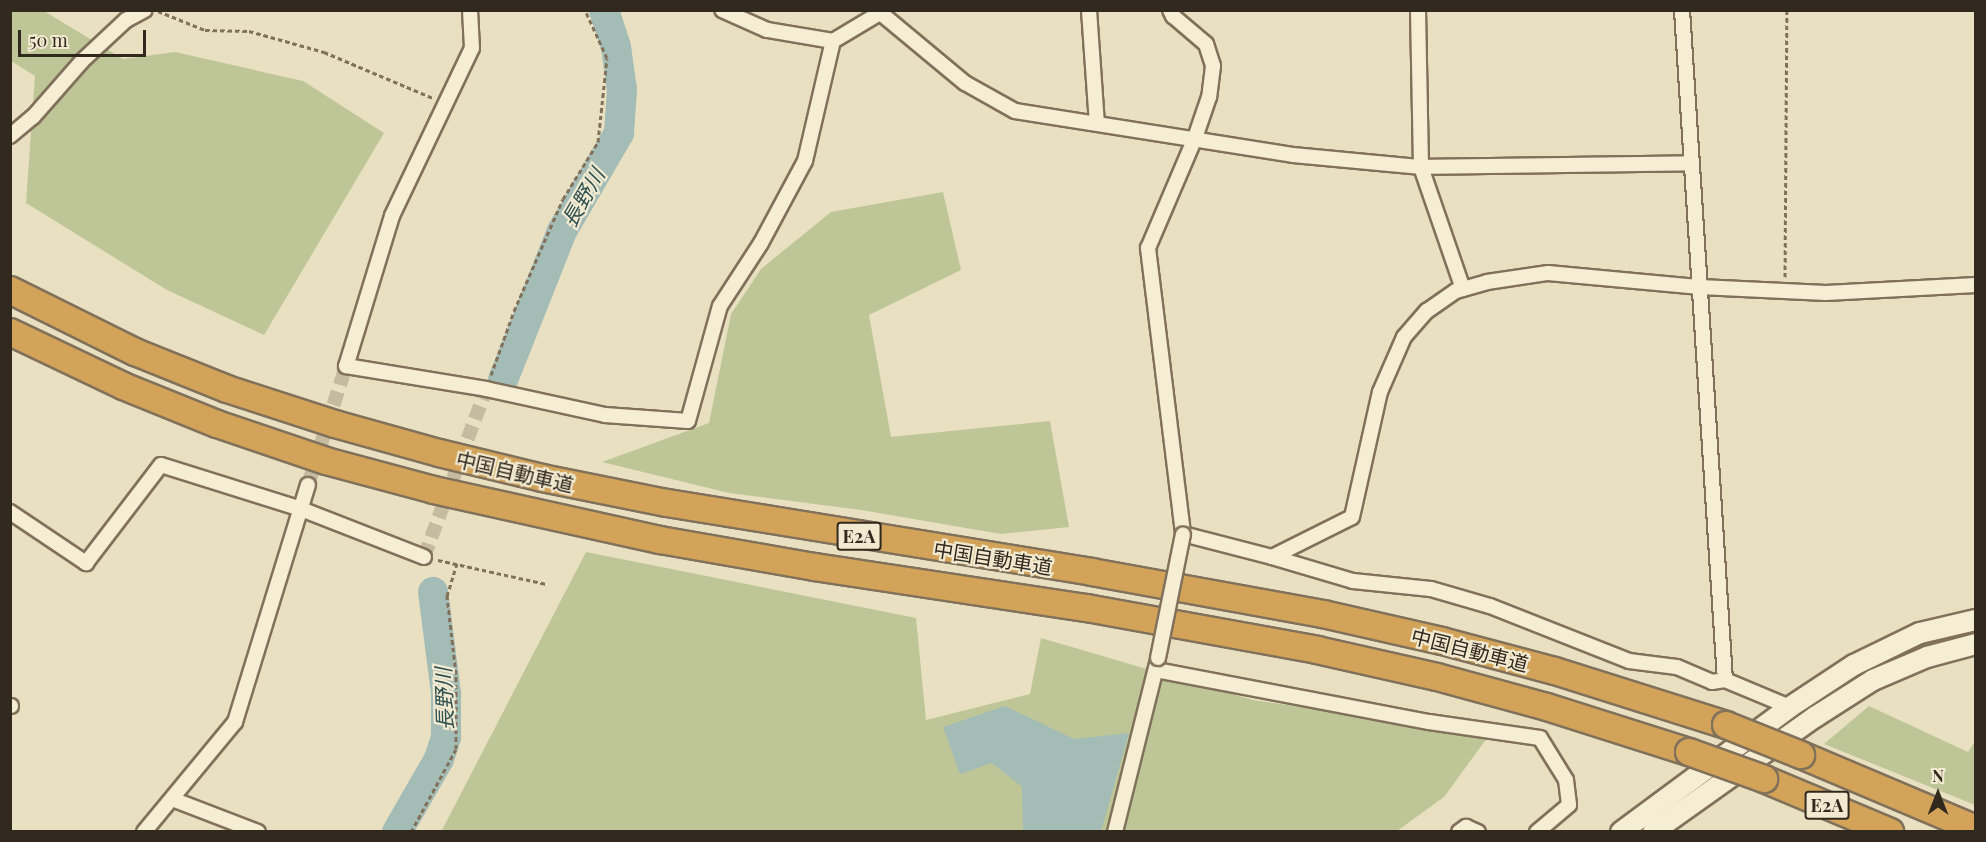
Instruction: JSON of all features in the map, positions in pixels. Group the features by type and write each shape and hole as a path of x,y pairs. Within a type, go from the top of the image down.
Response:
{"highway":[{"name":"中国自動車道","path":"10,290 135,352 227,389 335,424 439,453 542,478 667,503 1103,574 1323,614 1442,641 1555,671 1726,725 1976,829"},
{"name":"中国自動車道","path":"10,332 123,386 218,424 326,460 434,490 660,540 815,567 1087,608 1317,650 1547,707 1689,752 1764,779 1890,831"}],"street":[{"path":"10,136 33,117 82,61 126,20 145,10"},
{"path":"470,10 472,48 392,216 346,366 486,389 604,415 688,421 720,306 761,243 805,161 833,40"},
{"path":"722,10 767,30 833,40 879,12 965,82 1015,111 1293,155 1421,167 1691,163"},
{"path":"1089,10 1097,123"},
{"path":"1115,831 1157,664 1183,534 1148,248 1195,138 1209,97 1213,66 1206,44 1173,16 1170,10"},
{"path":"1418,10 1421,167 1463,289"},
{"path":"1682,10 1725,680"},
{"path":"1272,557 1352,517 1380,392 1404,337 1427,311 1463,289 1487,282 1548,273 1700,287 1826,293 1976,285"},
{"path":"10,512 86,563 161,465 301,509 424,557"},
{"path":"144,831 235,722 308,486"},
{"path":"1183,534 1353,581 1431,589 1490,606 1629,661 1677,667 1712,682 1725,680 1790,707"},
{"path":"1621,831 1790,707 1854,665 1920,633 1976,620"},
{"path":"1653,831 1815,717 1873,680 1927,657 1976,644"},
{"path":"1157,664 1429,722 1540,738 1566,780 1569,804 1537,831"},
{"path":"172,799 258,831"},
{"path":"1459,831 1466,827 1478,831"}],"path":[{"path":"157,10 205,30 249,31 324,52 446,103"},
{"path":"486,389 514,310 563,199 598,142 607,58 585,10"},
{"path":"1785,291 1787,10"},
{"path":"424,557 546,584"},
{"path":"411,831 456,749 456,674 447,596 457,564"}],"green space":[{"path":"11,11 44,11 123,59 175,52 303,81 384,133 264,335 167,290 26,203 35,76 11,61"},
{"path":"943,192 961,270 869,315 891,437 1050,421 1069,527 1001,534 861,510 729,493 602,462 709,423 731,314 761,269 831,212"},
{"path":"586,552 916,618 926,720 1030,694 1041,638 1253,700 1490,734 1444,797 1397,831 441,832"},
{"path":"1869,706 1968,752 1975,741 1975,805 1824,744"}],"water":[{"path":"1005,706 1074,739 1129,733 1101,831 1023,831 1022,787 992,763 960,774 943,727"}],"waterway":[{"name":"長野川","path":"503,380 562,231 619,133 622,90 616,47 604,10"},
{"name":"長野川","path":"397,832 439,759 446,737 446,693 433,592"}],"tunnel":[{"path":"308,485 346,366"},
{"path":"424,557 486,389"}]}
